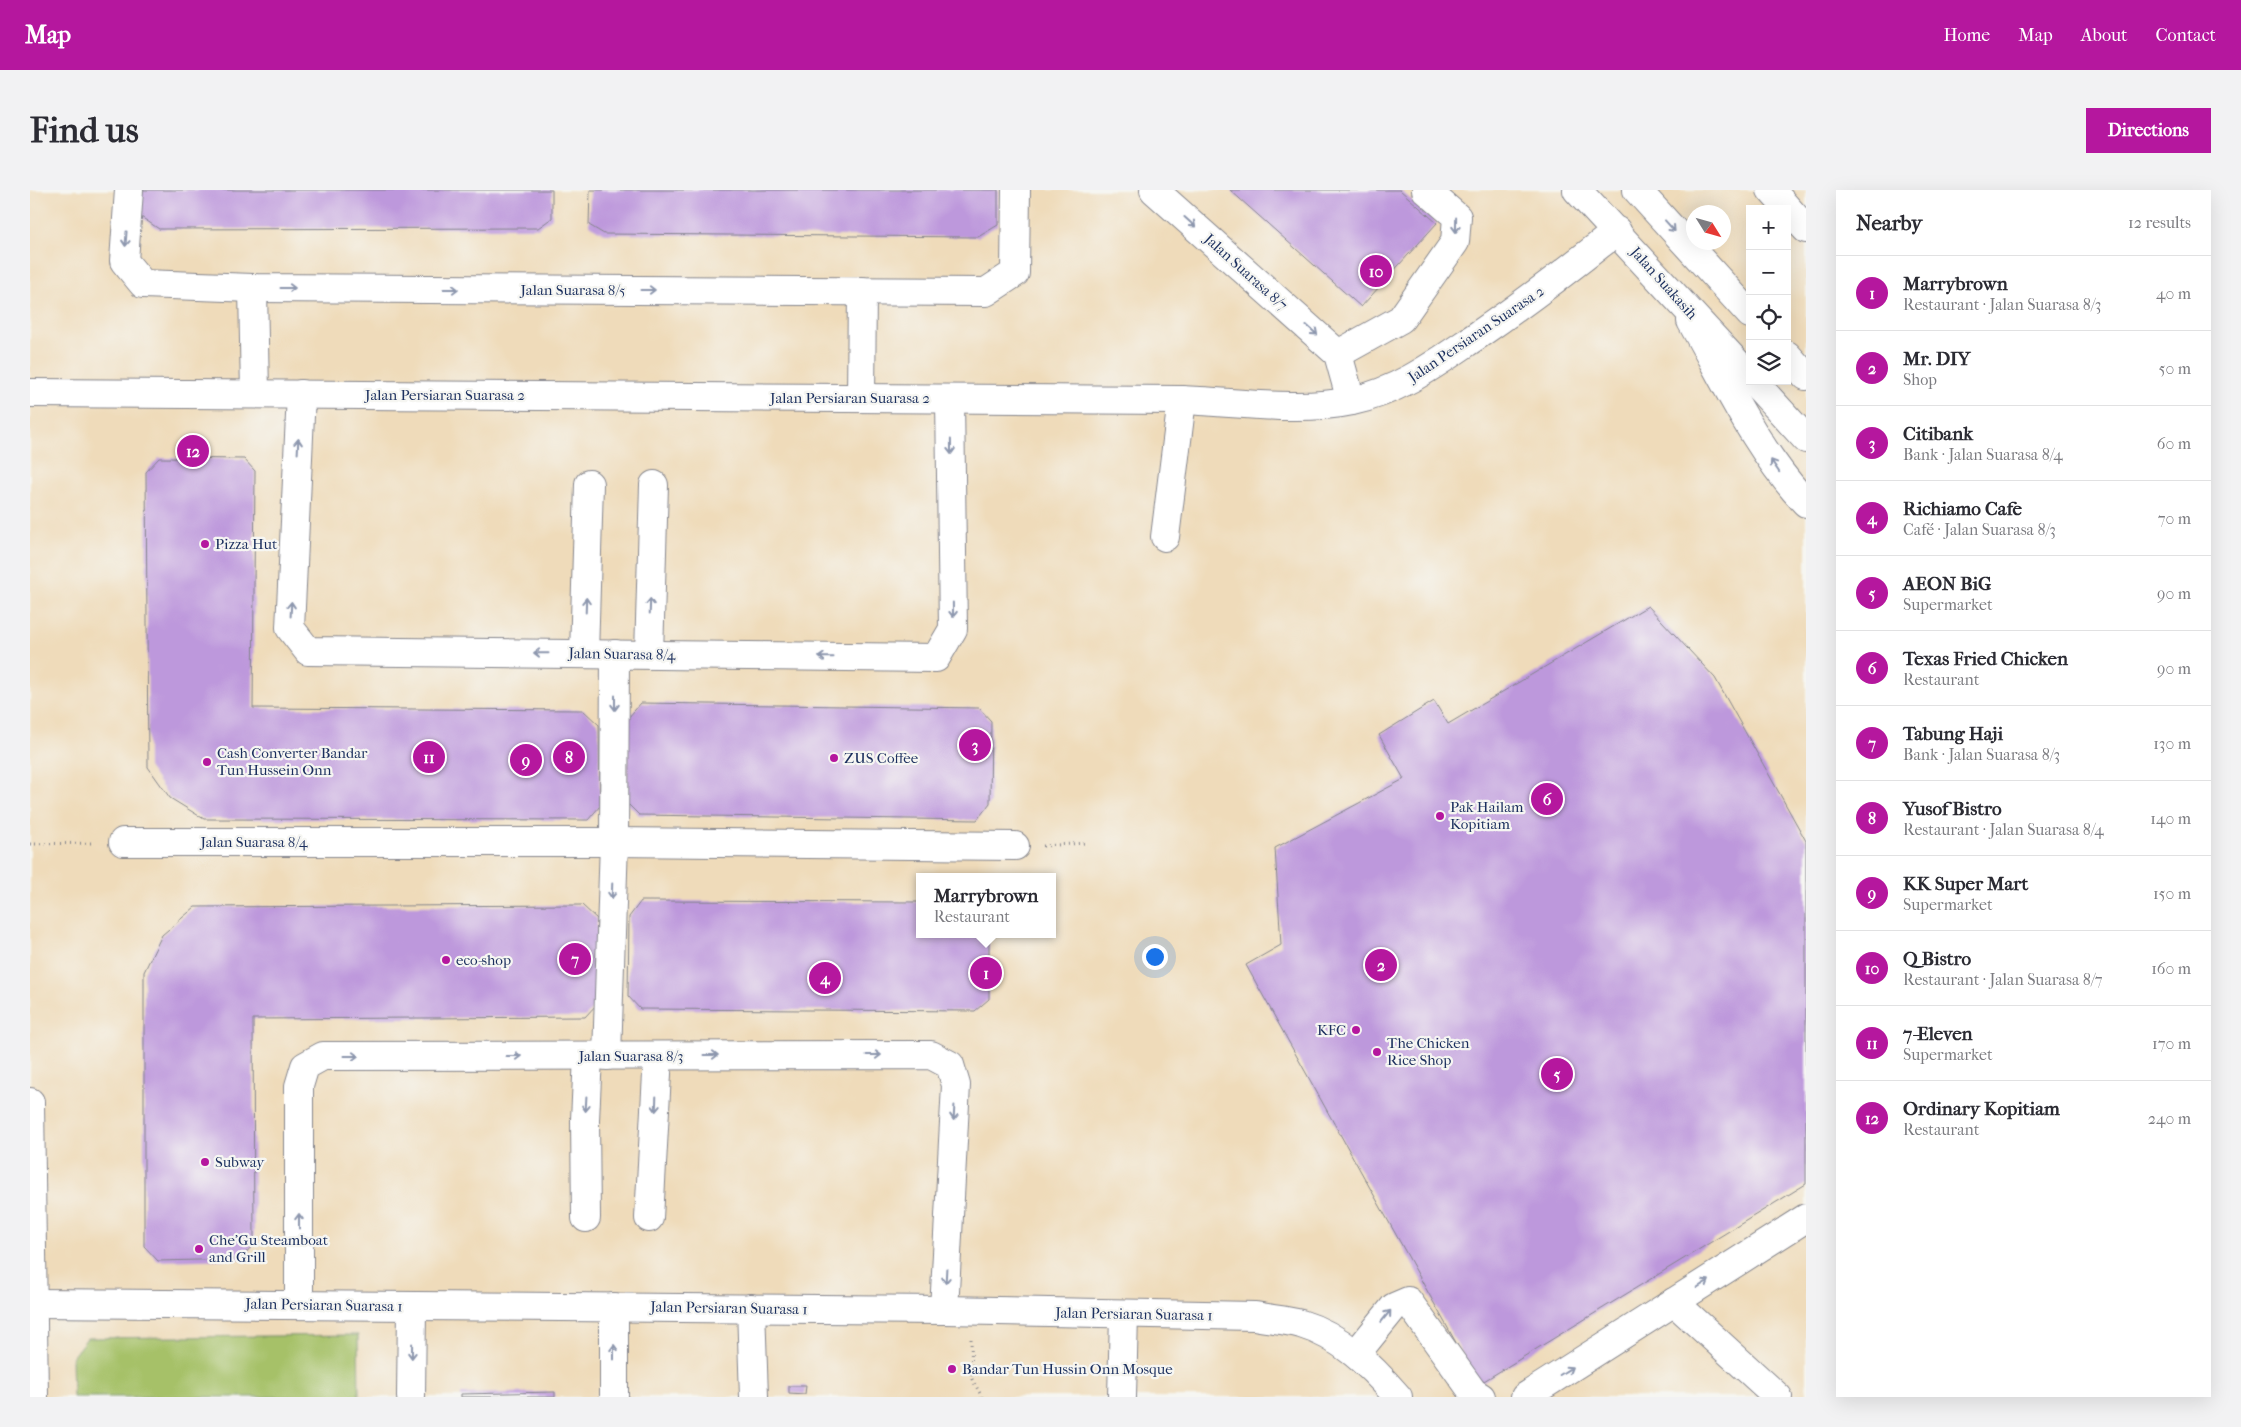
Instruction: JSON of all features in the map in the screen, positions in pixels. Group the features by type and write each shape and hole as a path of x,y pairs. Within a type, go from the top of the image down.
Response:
{"street":[{"name":"Jalan Suarasa 8/5","path":"129,190 124,261 143,284 253,288 986,292 1015,273 1016,190"},
{"name":"Jalan Suarasa 8/7","path":"1154,190 1338,354"},
{"path":"1351,402 1338,354 1401,319 1455,242 1457,217 1426,190"},
{"name":"Jalan Suakasih","path":"1577,190 1617,231 1746,373"},
{"path":"1637,190 1746,310"},
{"path":"1771,190 1806,229"},
{"name":"Jalan Persiaran Suarasa 2","path":"30,393 1182,400 1312,406 1351,402 1383,393 1421,374 1548,286 1617,231"},
{"path":"253,288 255,394"},
{"path":"861,398 862,291"},
{"path":"1678,298 1760,442 1788,483 1806,503"},
{"path":"1791,359 1806,376"},
{"path":"1758,385 1806,439"},
{"name":"Jalan Suarasa 8/4","path":"301,394 290,628 308,651 936,658 953,629 950,399"},
{"path":"1165,537 1182,400"},
{"path":"584,654 589,484"},
{"path":"649,654 654,485"},
{"path":"586,1218 585,1120 598,1056 614,842 615,654"},
{"name":"Jalan Suarasa 8/4","path":"111,842 614,842 1028,846"},
{"name":"Jalan Suarasa 8/3","path":"299,1304 299,1086 305,1066 323,1056 931,1055 950,1066 956,1084 944,1310"},
{"path":"650,1218 658,1056"},
{"path":"30,1102 34,1397"},
{"path":"1525,1397 1806,1218"},
{"path":"1356,1354 1394,1307 1408,1300 1473,1392 1481,1397"},
{"name":"Jalan Persiaran Suarasa 1","path":"33,1302 944,1310 1264,1318 1300,1324 1317,1330 1356,1354 1377,1373 1398,1397"},
{"path":"1674,1302 1778,1397"},
{"path":"411,1397 412,1306"},
{"path":"614,1307 614,1397"},
{"path":"751,1308 754,1397"},
{"path":"1122,1397 1124,1314"}],"path":[{"path":"30,844 111,842"},
{"path":"1028,846 1085,843"},
{"path":"971,1347 972,1378 982,1397"}],"green space":[{"path":"358,1335 359,1397 73,1397 72,1357 87,1338"}],"building":[{"path":"141,190 552,190 552,218 538,228 159,229 141,217"},
{"path":"590,190 998,190 998,225 978,237 604,234 589,225"},
{"path":"1230,190 1400,190 1437,223 1361,307"},
{"path":"159,458 244,459 255,471 253,708 583,710 599,725 600,806 588,820 204,819 170,798 148,767 146,472"},
{"path":"1648,606 1715,678 1806,841 1806,1184 1479,1384 1246,965 1281,945 1275,848 1404,779 1379,735 1434,701 1448,724"},
{"path":"641,703 979,708 991,721 990,803 977,820 639,815 627,803 628,718"},
{"path":"641,901 916,902 916,938 989,938 989,999 975,1011 640,1009 628,996 629,917"},
{"path":"582,905 597,919 597,1004 585,1017 253,1019 254,1244 240,1259 158,1261 144,1246 144,972 162,935 195,907"},
{"path":"789,1386 806,1386 805,1394 789,1393"},
{"path":"555,1392 555,1397 461,1397 461,1394"}],"place":[{"name":"Q Bistro","path":"1376,271"},
{"name":"Ordinary Kopitiam","path":"193,451"},
{"name":"Pizza Hut","path":"205,544"},
{"name":"Citibank","path":"975,745"},
{"name":"7-Eleven","path":"429,757"},
{"name":"Yusof Bistro","path":"569,757"},
{"name":"ZUS Coffee","path":"834,758"},
{"name":"KK Super Mart","path":"526,760"},
{"name":"Cash Converter Bandar Tun Hussein Onn","path":"207,762"},
{"name":"Texas Fried Chicken","path":"1547,799"},
{"name":"Pak Hailam Kopitiam","path":"1440,816"},
{"name":"Tabung Haji","path":"575,959"},
{"name":"eco-shop","path":"446,960"},
{"name":"Mr. DIY","path":"1381,965"},
{"name":"Marrybrown","path":"986,973"},
{"name":"Richiamo Cafe","path":"825,978"},
{"name":"KFC","path":"1356,1030"},
{"name":"The Chicken Rice Shop","path":"1377,1052"},
{"name":"AEON BiG","path":"1557,1074"},
{"name":"Subway","path":"205,1162"},
{"name":"Che'Gu Steamboat and Grill","path":"199,1249"},
{"name":"Bandar Tun Hussin Onn Mosque","path":"952,1369"}]}
